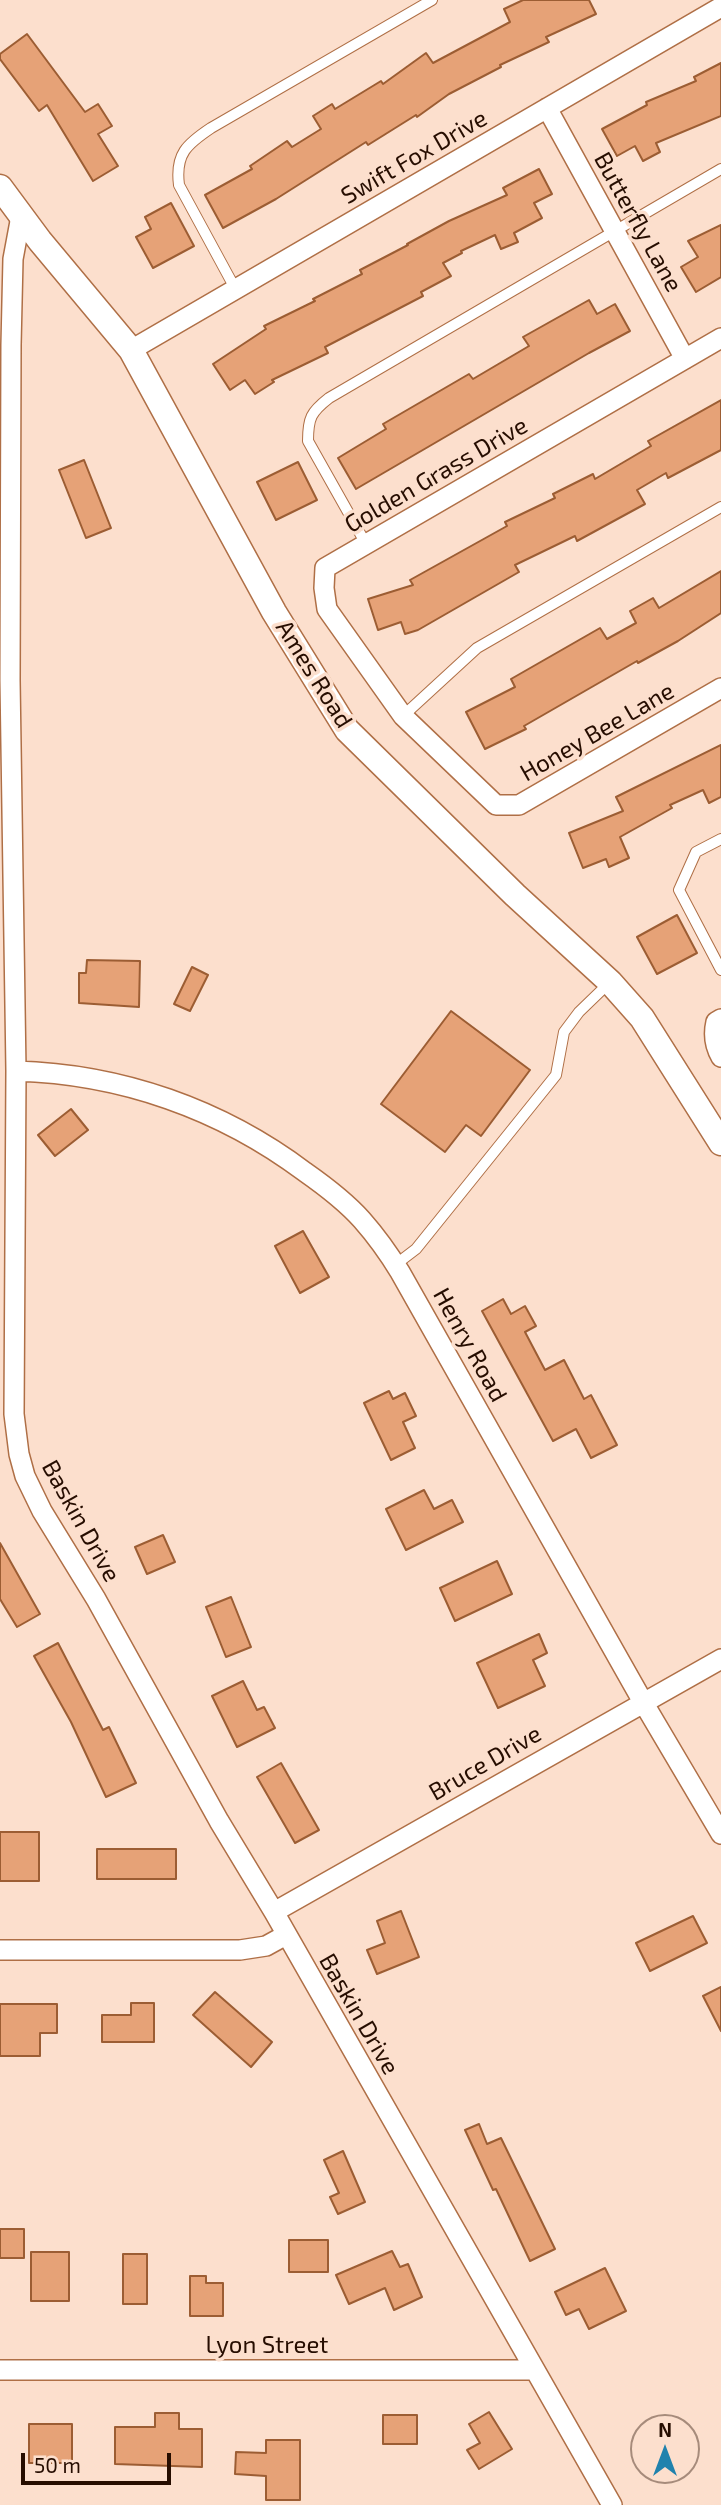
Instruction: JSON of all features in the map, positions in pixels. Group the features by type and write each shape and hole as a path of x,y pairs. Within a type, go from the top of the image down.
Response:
{"street":[{"name":"Swift Fox Drive","path":"131,351 721,7"},
{"name":"Butterfly Lane","path":"547,108 685,359"},
{"name":"Ames Road","path":"0,187 20,216 131,351 274,611 347,730 515,895 610,982 642,1018 721,1143"},
{"name":"Baskin Drive","path":"20,216 13,259 10,694 16,1072 14,1414 19,1454 25,1476 42,1511 103,1611 219,1821 274,1912 612,2505"},
{"name":"Golden Grass Drive","path":"403,716 327,609 325,568 721,338"},
{"name":"Honey Bee Lane","path":"403,716 496,805 519,805 721,688"},
{"path":"721,1019 716,1022 713,1032 721,1057"},
{"name":"Henry Road","path":"16,1072 56,1072 134,1087 202,1111 282,1154 360,1218 395,1265 721,1834"},
{"name":"Bruce Drive","path":"274,1912 721,1660"},
{"path":"0,1950 240,1950 266,1946 286,1935"},
{"name":"Lyon Street","path":"0,2370 535,2370"}],"lane":[{"path":"236,289 180,185 177,169 180,157 192,141 211,128 432,0"},
{"path":"366,544 308,441 308,424 315,409 329,398 721,169"},
{"path":"403,716 477,648 721,507"},
{"path":"721,839 696,852 679,890 721,970"},
{"path":"395,1265 416,1249 556,1076 564,1032 579,1012 610,982"}],"building":[{"path":"523,0 589,0 596,14 546,37 549,42 500,65 501,67 449,94 417,117 416,115 368,145 366,142 276,199 223,228 205,195 252,169 250,166 287,141 292,147 321,129 313,116 332,104 335,109 381,81 383,84 426,53 433,63 510,22 504,9"},
{"path":"27,34 85,112 98,104 112,126 98,134 118,166 93,181 47,105 39,111 0,59 0,54"},
{"path":"721,63 721,116 656,143 660,152 643,161 635,146 617,156 602,129 647,105 646,102 696,81 694,77"},
{"path":"539,169 552,194 534,203 542,218 514,233 518,242 501,249 495,235 461,251 462,253 443,263 451,276 421,292 423,296 325,347 328,353 272,380 274,382 255,394 245,380 230,390 213,364 266,329 264,326 315,301 313,299 362,274 360,270 449,221 507,195 503,188"},
{"path":"171,203 194,246 153,268 136,237 151,229 145,217"},
{"path":"721,225 721,277 696,292 681,267 698,257 688,241"},
{"path":"589,300 597,314 615,304 630,331 356,489 338,458 386,429 383,424 469,374 473,379 529,346 523,337"},
{"path":"721,400 721,450 668,478 666,473 637,490 645,504 577,541 575,536 515,565 519,572 418,630 405,634 401,622 378,630 368,599 413,585 410,580 507,526 505,522 555,498 553,494 593,474 595,479 651,446 648,441"},
{"path":"84,460 111,528 86,538 59,470"},
{"path":"298,462 317,500 276,520 257,482"},
{"path":"721,571 721,613 678,641 638,663 637,661 524,726 526,729 485,749 466,712 515,687 511,679 600,628 607,639 636,623 630,611 653,598 659,608"},
{"path":"721,745 721,797 709,803 703,790 670,805 672,808 620,837 629,858 609,867 606,859 583,868 569,833 623,811 616,797"},
{"path":"677,915 697,953 657,974 637,937"},
{"path":"87,960 140,961 139,1007 79,1003 79,973 86,973"},
{"path":"192,967 208,975 190,1011 174,1004"},
{"path":"451,1011 530,1070 481,1136 466,1125 445,1152 381,1104"},
{"path":"71,1109 88,1130 55,1156 38,1135"},
{"path":"303,1231 329,1277 300,1293 275,1246"},
{"path":"503,1299 511,1314 525,1306 536,1326 525,1332 545,1370 564,1360 584,1399 591,1395 617,1445 591,1458 576,1429 553,1441 482,1311"},
{"path":"389,1391 393,1399 405,1393 416,1416 403,1422 415,1448 391,1460 364,1403"},
{"path":"424,1490 434,1509 452,1500 463,1522 406,1550 386,1509"},
{"path":"163,1535 175,1562 147,1574 135,1547"},
{"path":"0,1543 40,1614 17,1627 0,1599"},
{"path":"497,1561 512,1594 455,1621 440,1588"},
{"path":"231,1597 251,1647 226,1657 206,1607"},
{"path":"539,1634 547,1653 533,1660 545,1686 498,1708 477,1663"},
{"path":"58,1643 103,1730 109,1727 136,1783 106,1797 71,1722 34,1656"},
{"path":"243,1681 257,1710 264,1707 275,1728 237,1747 212,1696"},
{"path":"281,1763 319,1830 295,1843 257,1777"},
{"path":"0,1832 39,1832 39,1881 0,1881"},
{"path":"97,1849 176,1849 176,1879 97,1879"},
{"path":"401,1911 419,1957 377,1974 367,1950 385,1943 377,1921"},
{"path":"693,1916 707,1943 650,1971 636,1943"},
{"path":"721,1987 721,2031 703,1996"},
{"path":"215,1992 272,2042 251,2067 193,2015"},
{"path":"131,2003 154,2003 154,2042 102,2042 102,2015 131,2015"},
{"path":"0,2004 57,2004 57,2033 40,2033 40,2056 0,2056"},
{"path":"479,2124 487,2144 501,2138 555,2249 530,2261 465,2130"},
{"path":"343,2151 365,2202 338,2214 330,2197 339,2193 324,2160"},
{"path":"0,2229 24,2229 24,2258 0,2258"},
{"path":"289,2240 328,2240 328,2272 289,2272"},
{"path":"392,2251 400,2267 408,2264 422,2297 394,2310 385,2288 349,2304 336,2275"},
{"path":"31,2252 69,2252 69,2301 31,2301"},
{"path":"123,2254 147,2254 147,2304 123,2304"},
{"path":"605,2268 626,2311 589,2329 579,2309 566,2315 555,2292"},
{"path":"190,2276 206,2276 206,2283 223,2283 223,2316 190,2316"},
{"path":"489,2412 512,2449 479,2469 467,2450 480,2443 469,2424"},
{"path":"155,2413 179,2413 179,2429 202,2429 202,2467 115,2464 115,2427 155,2427"},
{"path":"383,2415 417,2415 417,2444 383,2444"},
{"path":"29,2424 72,2424 72,2463 29,2463"},
{"path":"266,2440 300,2440 300,2500 266,2500 266,2476 235,2474 236,2452 266,2453"}]}
